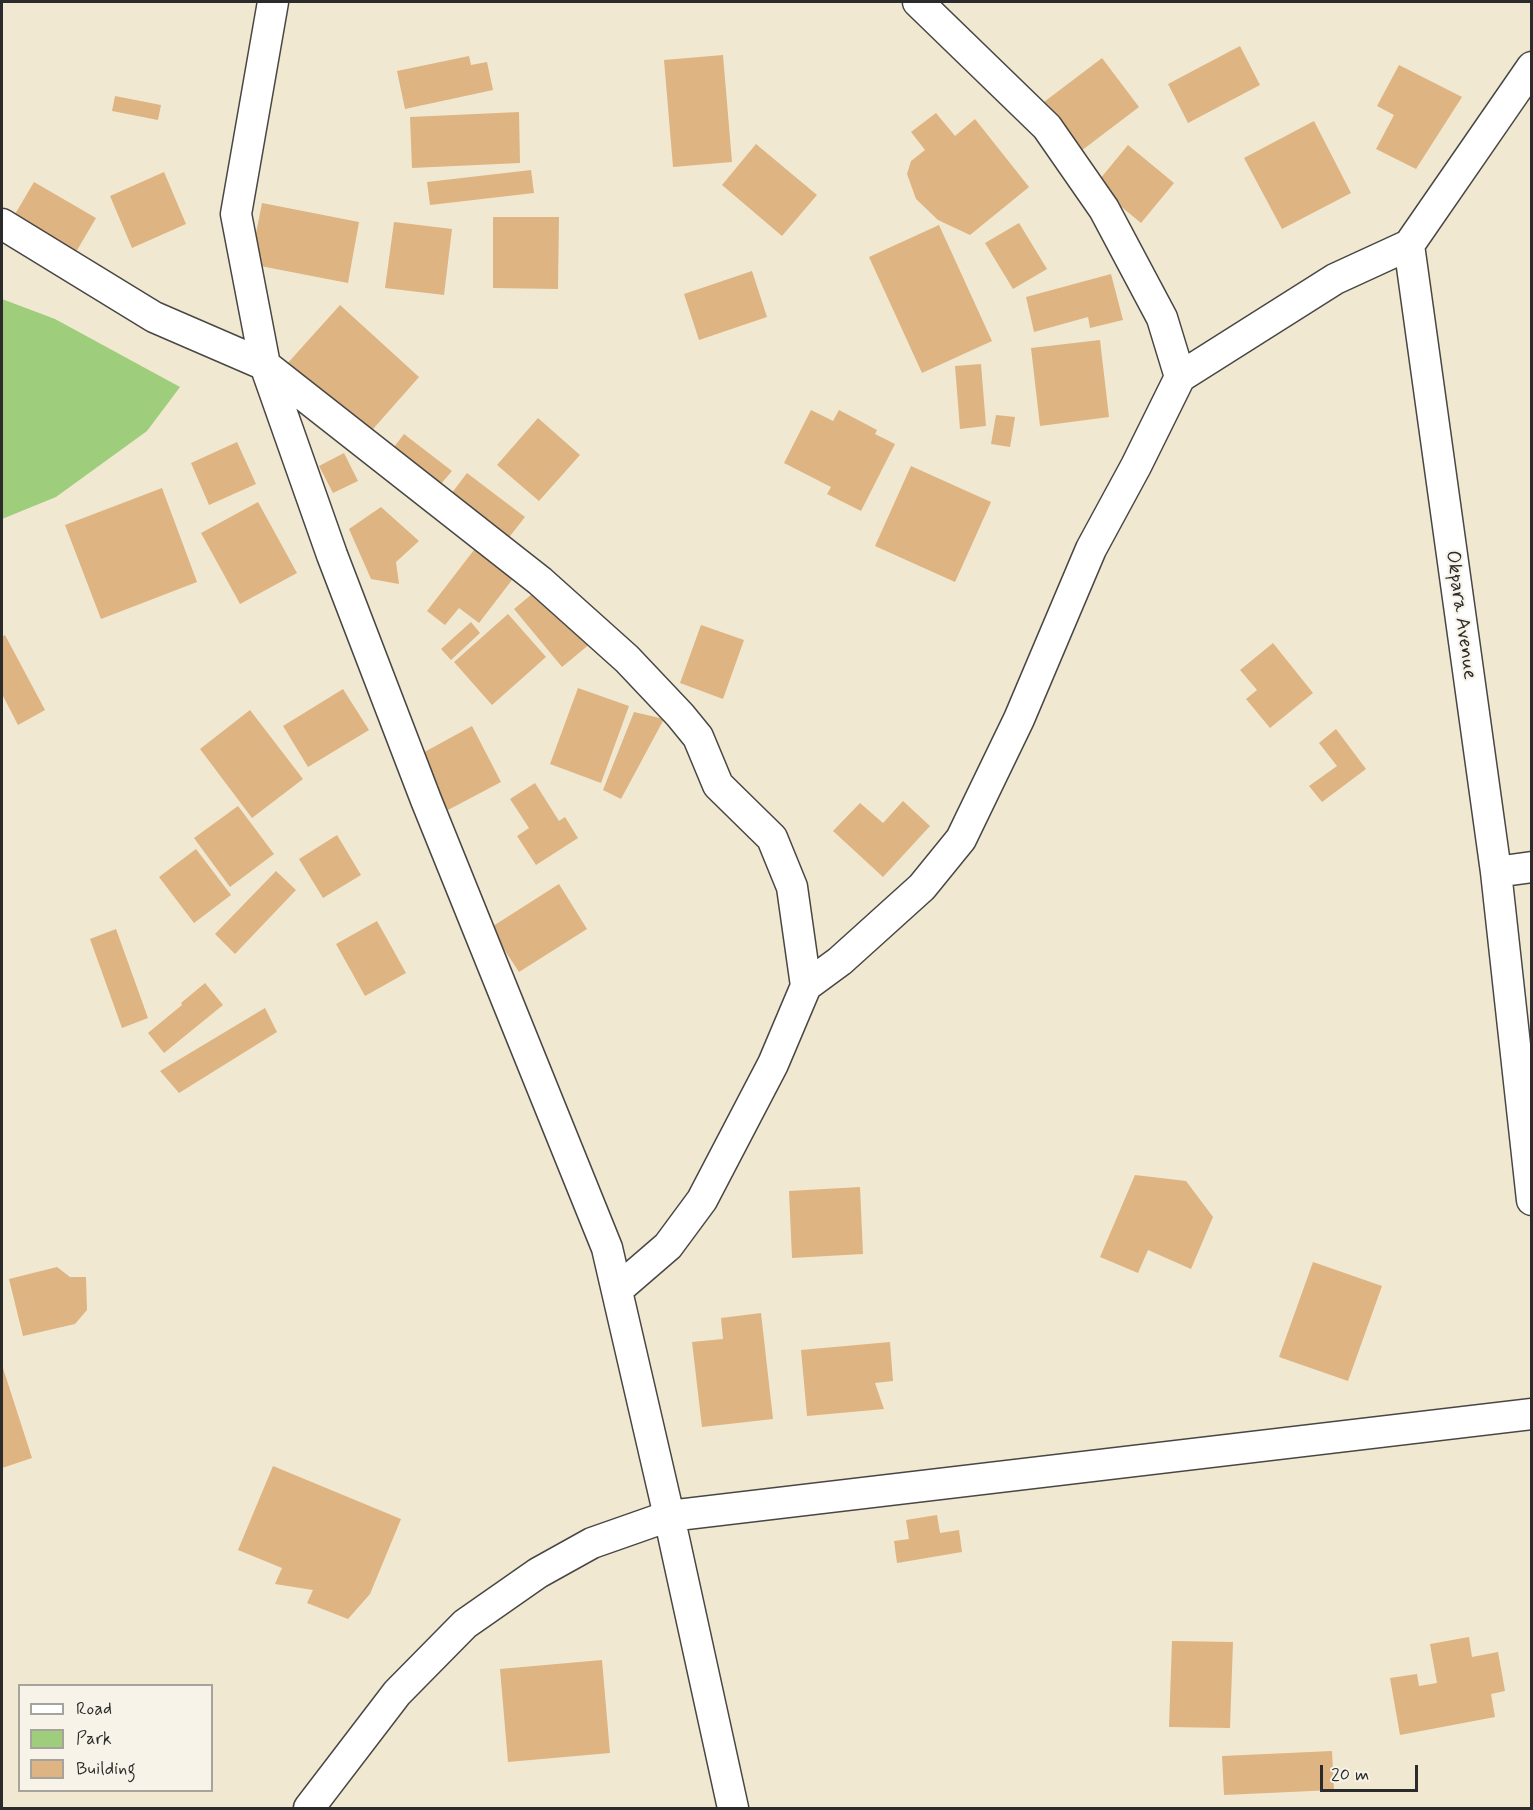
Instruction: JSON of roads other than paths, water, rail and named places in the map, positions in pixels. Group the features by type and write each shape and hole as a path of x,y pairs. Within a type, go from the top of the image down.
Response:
{"street":[{"path":"273,2 236,213 265,365 333,555 422,789 607,1248 733,1809"},
{"path":"918,2 1047,127 1098,200 1162,318 1180,377"},
{"path":"617,1290 668,1246 702,1200 773,1064 806,986 840,961 922,887 961,839 1019,719 1091,549 1136,466 1180,377 1335,279 1409,244 1532,67"},
{"path":"2,224 154,317 265,365 540,581 627,659 698,737 718,785 772,838 792,887 806,986"},
{"name":"Okpara Avenue","path":"1409,244 1496,872 1532,1200"},
{"path":"1496,872 1532,867"},
{"path":"309,1809 397,1693 465,1624 538,1573 592,1544 669,1516 1532,1414"}]}
